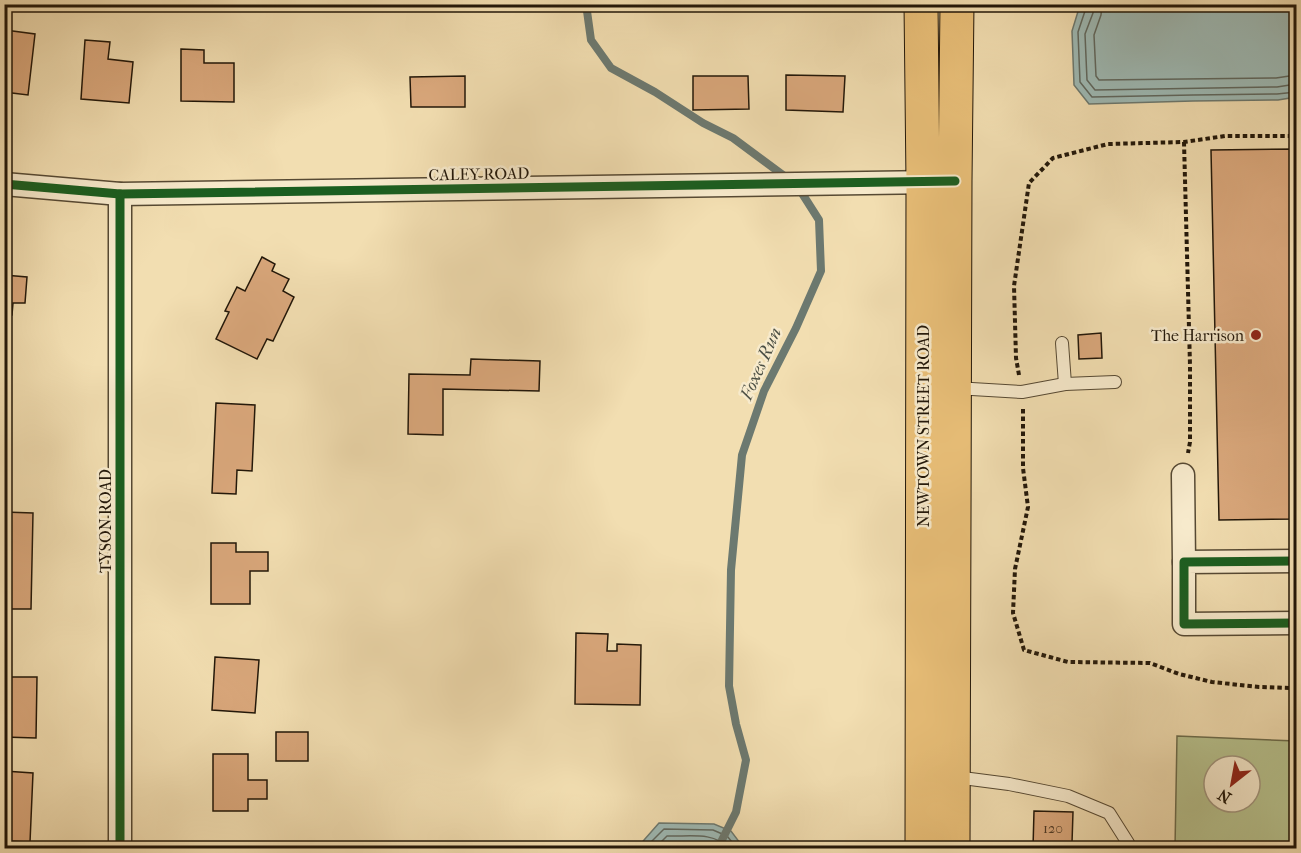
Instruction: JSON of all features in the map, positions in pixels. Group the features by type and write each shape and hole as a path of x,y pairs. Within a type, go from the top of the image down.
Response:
{"main road":[{"name":"NEWTOWN STREET ROAD","path":"921,4 939,182 954,388 953,849"},
{"name":"NEWTOWN STREET ROAD","path":"922,849 939,182 957,4"}],"street":[{"name":"CALEY ROAD","path":"4,184 120,194 939,182"},
{"name":"TYSON ROAD","path":"120,194 120,849"},
{"path":"1183,475 1184,624 1296,623"},
{"path":"1184,562 1296,561"}],"lane":[{"path":"1062,342 1065,384"},
{"path":"954,388 1022,392 1065,384 1114,382"},
{"path":"954,777 1019,786 1068,796 1089,804 1109,813 1128,843 1127,849"}],"path":[{"path":"1296,136 1225,136 1184,142 1108,144 1053,158 1029,183 1014,286 1016,358 1022,392 1023,468 1028,507 1015,569 1013,613 1024,650 1068,662 1150,663 1179,674 1212,682 1290,688 1296,694"},
{"path":"1183,475 1190,442 1184,142"}],"green space":[{"path":"1177,736 1296,741 1296,848 1175,848"}],"water":[{"path":"1080,5 1296,5 1296,97 1278,100 1089,104 1074,85 1072,31"},
{"path":"659,823 714,824 731,831 743,848 637,848"}],"building":[{"path":"5,30 35,34 28,95 4,92"},
{"path":"85,40 110,42 108,59 133,62 129,103 81,99"},
{"path":"181,49 204,50 204,63 234,63 234,102 181,101"},
{"path":"786,75 845,76 843,112 786,110"},
{"path":"465,76 465,107 411,107 410,77"},
{"path":"693,76 748,76 749,109 693,110"},
{"name":"The Harrison","path":"1296,149 1296,519 1219,520 1211,150"},
{"path":"262,257 275,264 272,271 289,279 283,291 294,297 273,341 267,339 257,359 216,339 229,312 225,311 237,287 245,291"},
{"path":"4,275 27,277 25,303 13,303 12,315 4,314"},
{"path":"1101,333 1102,358 1079,359 1078,335"},
{"path":"471,359 540,361 539,391 443,389 443,435 408,434 409,374 470,375"},
{"path":"216,403 255,405 252,471 237,470 236,494 212,493"},
{"path":"4,512 33,513 31,609 4,609"},
{"path":"211,543 236,543 236,552 268,552 268,571 250,571 250,604 211,604"},
{"path":"576,633 608,634 607,651 617,651 617,644 641,645 640,705 575,704"},
{"path":"215,657 259,660 255,713 212,710"},
{"path":"4,677 37,677 36,738 4,737"},
{"path":"276,732 308,732 308,761 276,761"},
{"path":"213,754 248,754 248,780 267,780 267,799 248,799 248,811 213,811"},
{"path":"4,771 33,773 30,842 4,841"},
{"path":"1034,811 1073,812 1072,843 1094,844 1093,848 1033,848"}],"waterway":[{"name":"Foxes Run","path":"586,4 591,40 611,68 655,92 703,123 733,138 787,178"},
{"name":"Foxes Run","path":"718,848 736,812 746,760 729,686 731,570 742,455 764,391 796,328 821,271 819,220 798,187"}],"cycle path":[{"path":"4,184 120,194 955,181"},
{"path":"120,194 120,848"},
{"path":"1296,561 1184,562 1184,624 1296,623"}],"place":[{"name":"The Harrison","path":"1256,335"}]}
